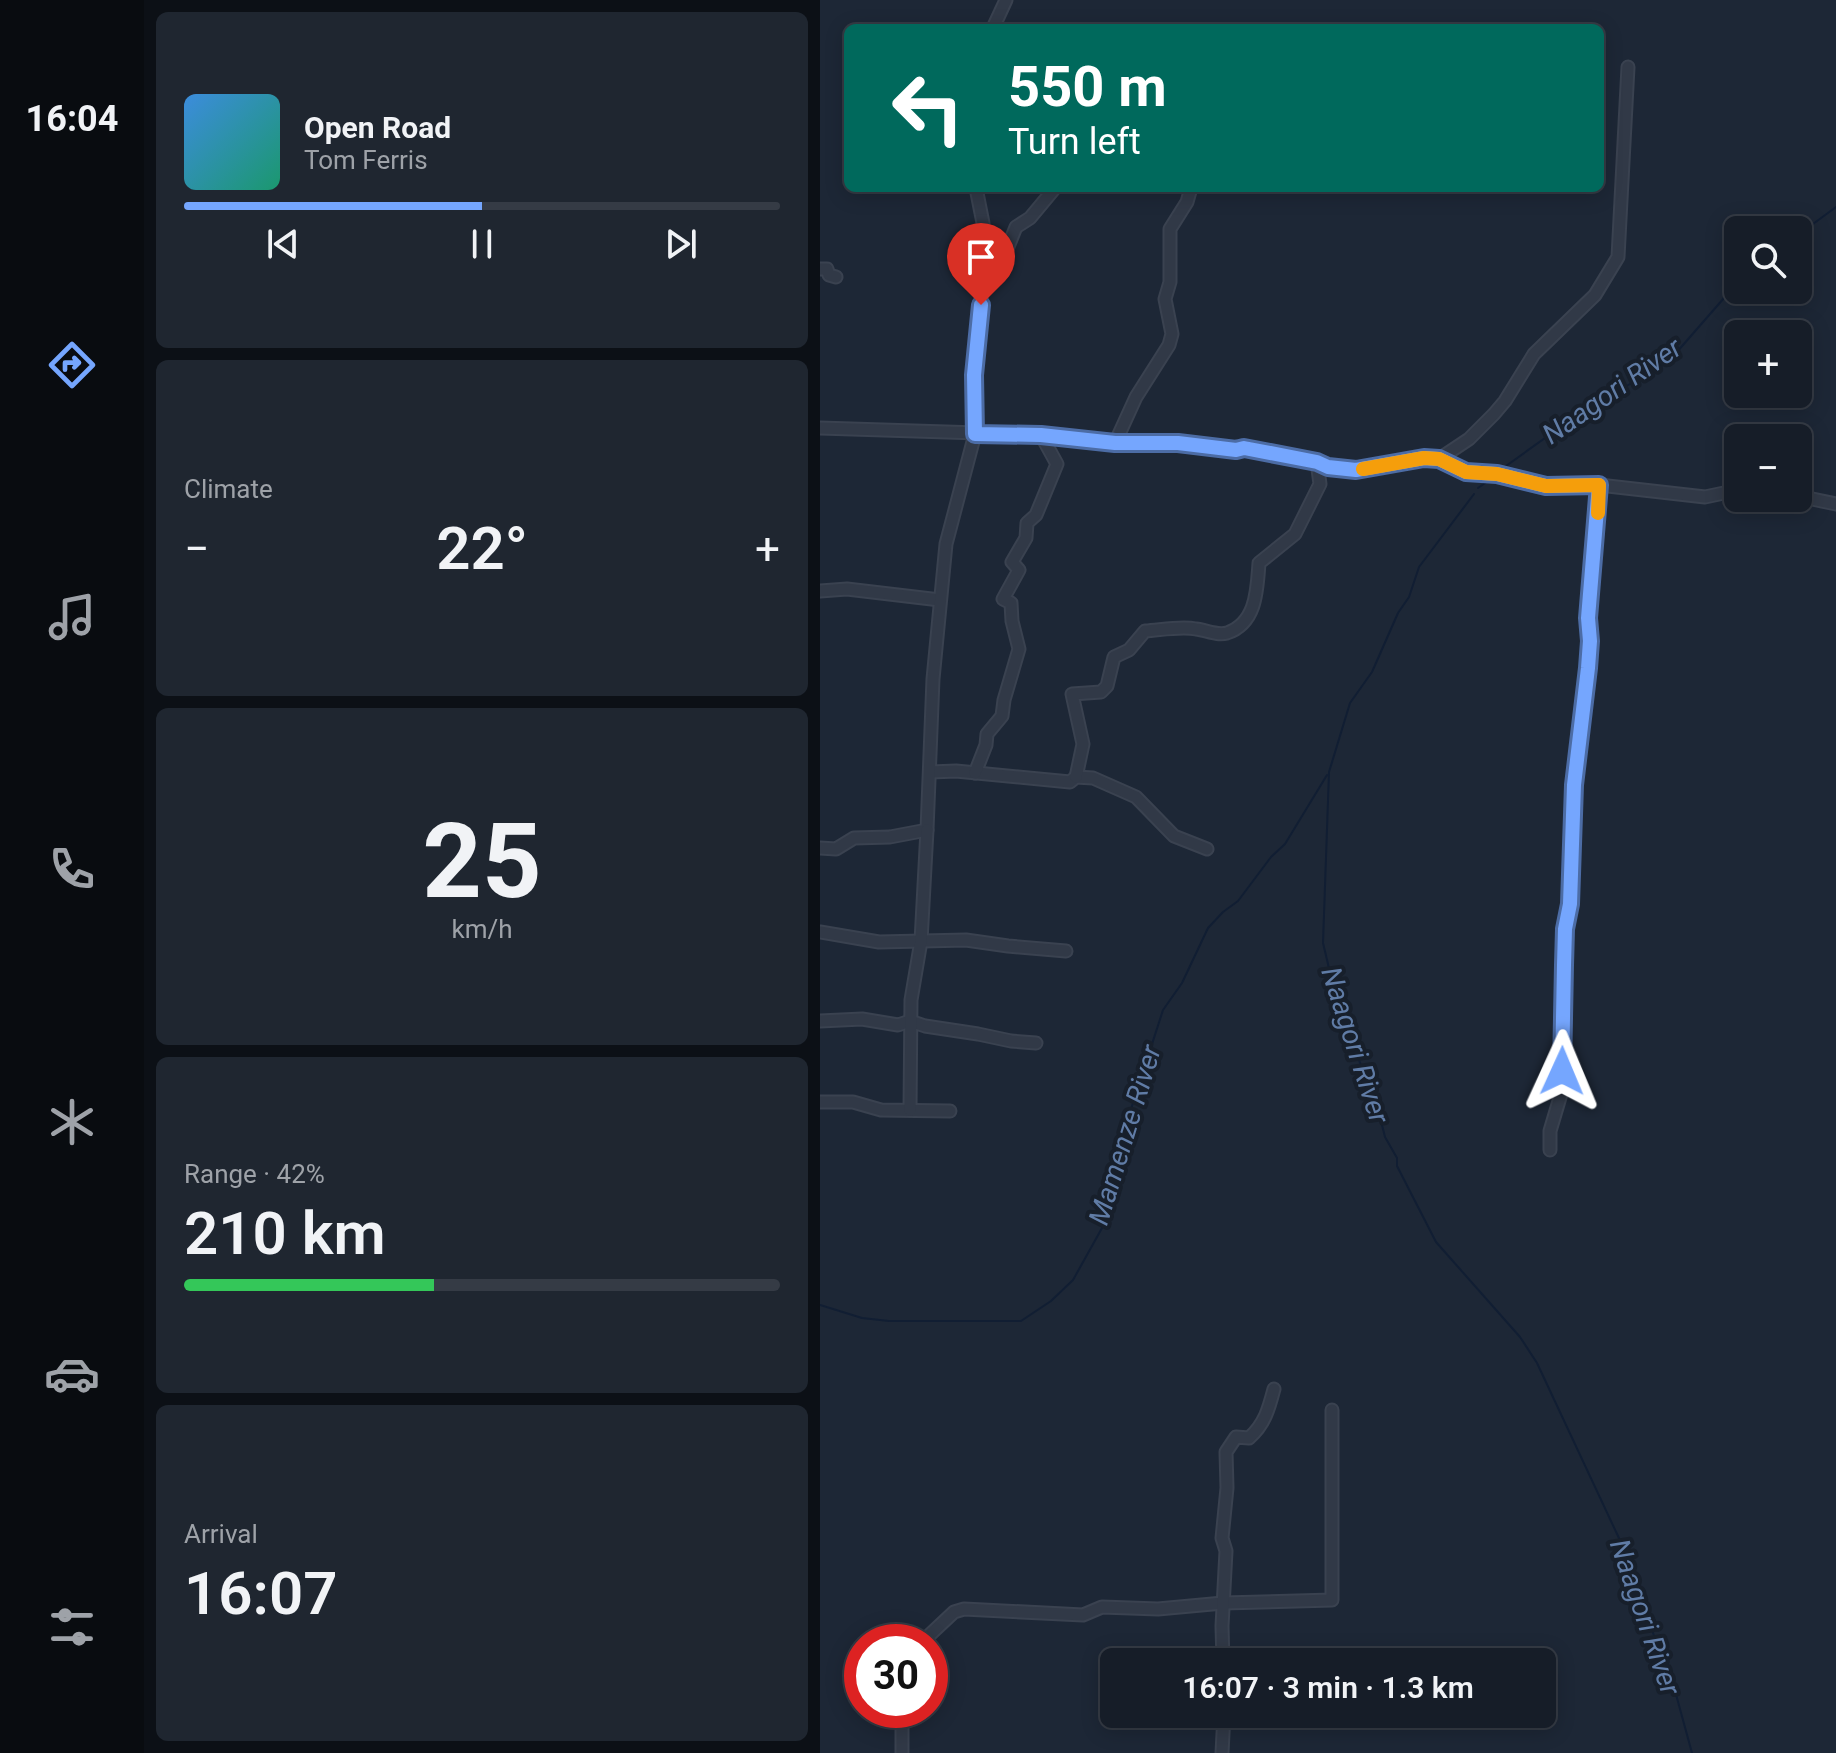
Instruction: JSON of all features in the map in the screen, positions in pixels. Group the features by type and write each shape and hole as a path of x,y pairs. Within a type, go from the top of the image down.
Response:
{"street":[{"path":"995,24 1006,0"},
{"path":"1439,459 1469,439 1494,414 1534,354 1595,295 1618,257 1628,67"},
{"path":"910,1110 911,1000 921,941 933,679 940,600 946,544 975,434 974,375 983,278 983,223 977,192"},
{"path":"983,278 1003,259 1016,227 1030,218 1052,192"},
{"path":"1115,443 1136,397 1169,345 1172,334 1165,299 1170,282 1170,229 1190,192"},
{"path":"820,269 827,269 829,275 836,277"},
{"path":"820,428 1041,435 1115,443 1178,443 1236,450 1244,448 1317,462 1328,467 1356,470 1424,458 1439,459 1466,472 1497,474 1546,486 1599,485 1705,497 1724,493"},
{"path":"975,773 987,734 1002,716 1019,649 1011,603 1003,599 1019,570 1012,562 1026,538 1027,523 1036,515 1057,464 1041,435"},
{"path":"931,772 1070,782 1076,777 1083,744 1072,694 1101,692 1107,686 1114,657 1129,650 1145,631 1194,628 1210,633 1226,633 1247,620 1256,598 1259,563 1295,534 1320,484 1317,462"},
{"path":"1550,1150 1550,1131 1561,1094 1565,929 1570,904 1574,785 1588,668 1588,618 1599,485"},
{"path":"1812,499 1836,504"},
{"path":"820,591 847,589 940,600"},
{"path":"1076,777 1093,778 1136,797 1174,836 1207,849"},
{"path":"820,848 836,849 854,838 890,837 927,830"},
{"path":"820,932 879,942 966,940 1066,951"},
{"path":"820,1021 862,1019 898,1025 910,1021 1036,1043"},
{"path":"820,1102 853,1102 881,1110 950,1111"},
{"path":"1223,1648 1226,1551 1222,1538 1227,1488 1226,1452 1236,1437 1249,1438 1258,1431 1268,1414 1274,1389"},
{"path":"941,1624 954,1612 964,1609 1083,1615 1102,1607 1158,1609 1223,1603 1332,1600 1332,1410"},
{"path":"902,1728 902,1753"},
{"path":"1222,1753 1223,1728"}],"waterway":[{"name":"Naagori River","path":"1812,225 1836,207"},
{"name":"Naagori River","path":"1499,471 1587,408 1639,379 1676,353 1724,298"},
{"name":"Naagori River","path":"1478,488 1492,478"},
{"name":"Naagori River","path":"1474,494 1419,567 1409,597 1398,613 1372,672 1350,703 1329,772 1323,943 1337,1002 1385,1137 1397,1158 1397,1166 1436,1242 1520,1337 1537,1363 1625,1551 1634,1584 1674,1687 1692,1753"},
{"name":"Mamenze River","path":"820,1305 862,1318 889,1321 1021,1321 1051,1301 1073,1280 1102,1228 1132,1106 1163,1010 1182,983 1208,928 1238,901 1271,857 1285,844 1327,775"}],"slow traffic":[{"path":"1363,469 1424,458 1439,459 1466,472 1497,474 1546,486 1599,485 1598,513"}],"route":[{"path":"981,305 974,375 975,434 1041,435 1115,443 1178,443 1236,450 1244,448 1317,462 1328,467 1356,470 1424,458 1439,459 1466,472 1497,474 1546,486 1599,485 1588,618 1588,668 1574,785 1570,904 1565,929 1562,1071"}]}
